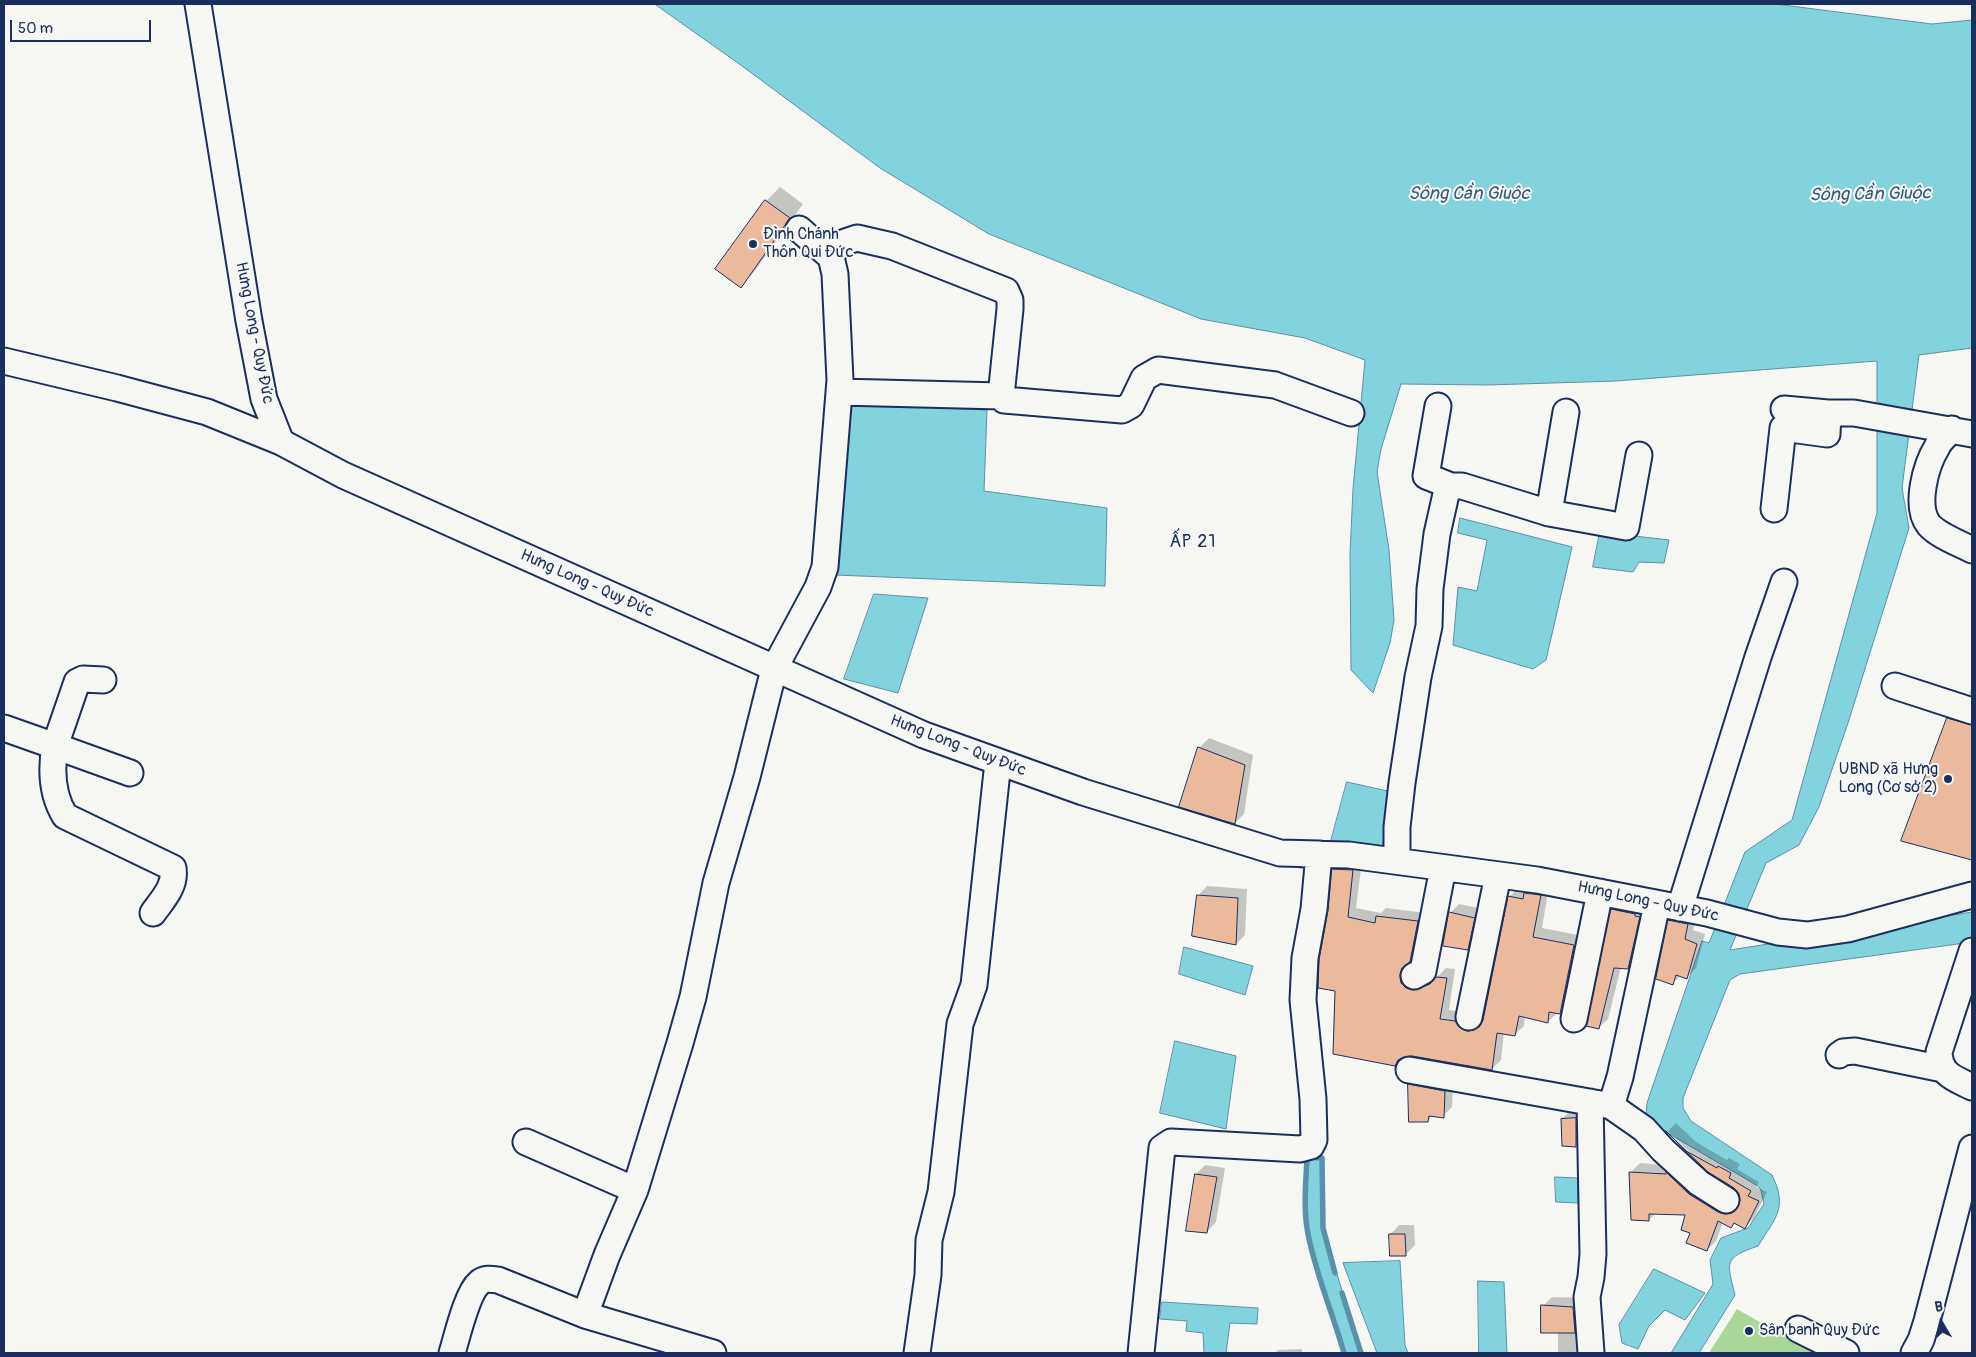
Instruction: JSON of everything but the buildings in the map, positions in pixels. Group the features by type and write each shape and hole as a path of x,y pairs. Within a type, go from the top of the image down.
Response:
{"street":[{"name":"Hưng Long - Quy Đức","path":"198,4 249,321 264,399 281,442 343,475 924,735 1082,792 1280,853 1349,855 1498,875 1600,892 1778,932 1807,935 1848,929 1972,895"},
{"path":"584,1315 635,1190 693,998 716,883 747,777 774,669 818,587 825,567 839,392 835,274 831,258 799,229"},
{"path":"831,258 836,248 845,242 857,238 892,246 1006,291 1010,300 1010,308 1001,396"},
{"path":"4,361 207,412 281,442"},
{"path":"839,392 1001,396 1004,400 1122,410 1132,405 1144,378 1158,370 1275,385 1351,413"},
{"path":"1438,406 1426,476 1452,486 1462,486 1549,513 1626,527 1639,455"},
{"path":"1784,409 1854,413 1962,432"},
{"path":"1549,513 1566,412"},
{"path":"1774,509 1783,428 1827,434 1828,413"},
{"path":"1962,432 1938,445 1928,464 1922,500 1927,522 1933,529 1972,550"},
{"path":"1397,862 1397,827 1402,783 1418,677 1429,626 1430,588 1437,534 1446,494 1452,486"},
{"path":"1591,1353 1586,1296 1591,1277 1593,1254 1600,1104 1620,1077 1668,906 1784,582"},
{"path":"103,680 83,679 77,682 55,746 54,787 56,799 65,816 173,868 175,878 172,885 153,913"},
{"path":"1895,686 1972,711"},
{"path":"4,728 130,773"},
{"path":"917,1353 928,1275 929,1240 941,1192 960,1024 974,985 998,762"},
{"path":"1141,1353 1162,1148 1171,1142 1300,1149 1311,1146 1314,1140 1313,1099 1303,1000 1305,958 1314,909 1311,854"},
{"path":"1414,976 1423,971 1443,868"},
{"path":"1469,1017 1498,875"},
{"path":"1574,1019 1600,892"},
{"path":"1972,951 1939,1052 1940,1063 1943,1069 1950,1076 1972,1088"},
{"path":"1839,1055 1843,1052 1855,1051 1943,1069"},
{"path":"1409,1070 1600,1104 1644,1129 1663,1150 1699,1183 1726,1200"},
{"path":"526,1142 635,1190"},
{"path":"1915,1353 1927,1321 1972,1148"},
{"path":"452,1353 470,1294 479,1282 487,1279 498,1280 584,1315 713,1353"},
{"path":"1798,1329 1846,1353"}],"green space":[{"name":"Sân banh Quy Đức","path":"1737,1309 1813,1353 1709,1353"}],"water":[{"name":"Sông Cần Giuộc","path":"655,4 1775,4 1932,24 1972,20 1972,348 1919,355 1902,488 1909,528 1848,723 1819,807 1799,845 1766,863 1730,950 1972,912 1972,942 1740,974 1730,980 1683,1098 1683,1108 1691,1121 1772,1175 1777,1186 1779,1204 1775,1219 1758,1246 1739,1254 1730,1263 1730,1275 1735,1295 1699,1353 1671,1353 1713,1284 1710,1260 1721,1238 1748,1228 1764,1204 1761,1190 1758,1186 1654,1125 1646,1116 1647,1103 1702,941 1709,943 1745,852 1792,820 1877,513 1877,361 1616,381 1488,385 1401,384 1381,449 1377,472 1389,550 1394,620 1390,643 1373,693 1351,670 1350,554 1353,489 1365,360 1305,338 1201,319 989,234 880,168"},
{"path":"849,404 987,410 984,491 1107,508 1105,586 835,575"},
{"path":"1460,518 1572,547 1546,660 1533,669 1453,645 1458,587 1477,591 1487,540 1458,533"},
{"path":"1600,532 1669,540 1664,563 1639,562 1633,572 1593,567"},
{"path":"874,594 928,598 898,693 844,679"},
{"path":"1347,782 1392,792 1382,847 1331,841"},
{"path":"1184,947 1253,966 1245,995 1179,974"},
{"path":"1175,1041 1236,1056 1226,1129 1160,1113"},
{"path":"1307,1157 1322,1158 1323,1228 1361,1353 1344,1353 1315,1264 1306,1215"},
{"path":"1555,1177 1578,1178 1578,1203 1556,1202"},
{"path":"1400,1261 1405,1345 1408,1353 1377,1353 1343,1263"},
{"path":"1654,1269 1705,1293 1685,1320 1665,1310 1649,1326 1638,1349 1622,1343 1619,1325"},
{"path":"1478,1281 1504,1282 1507,1353 1479,1353"},
{"path":"1162,1302 1258,1308 1257,1324 1230,1323 1226,1353 1204,1353 1203,1333 1186,1331 1187,1321 1160,1319"}],"waterway":[{"path":"1335,1273 1323,1228 1322,1158 1307,1157 1306,1225 1315,1264 1344,1353"},
{"path":"1342,1293 1361,1353"}],"place":[{"name":"Đình Chánh Thôn Qui Đức","path":"753,244"},
{"name":"UBND xã Hưng Long (Cơ sở 2)","path":"1948,779"},
{"name":"Sân banh Quy Đức","path":"1749,1331"}],"district":[{"name":"ẤP 21","path":"1193,542"}]}
